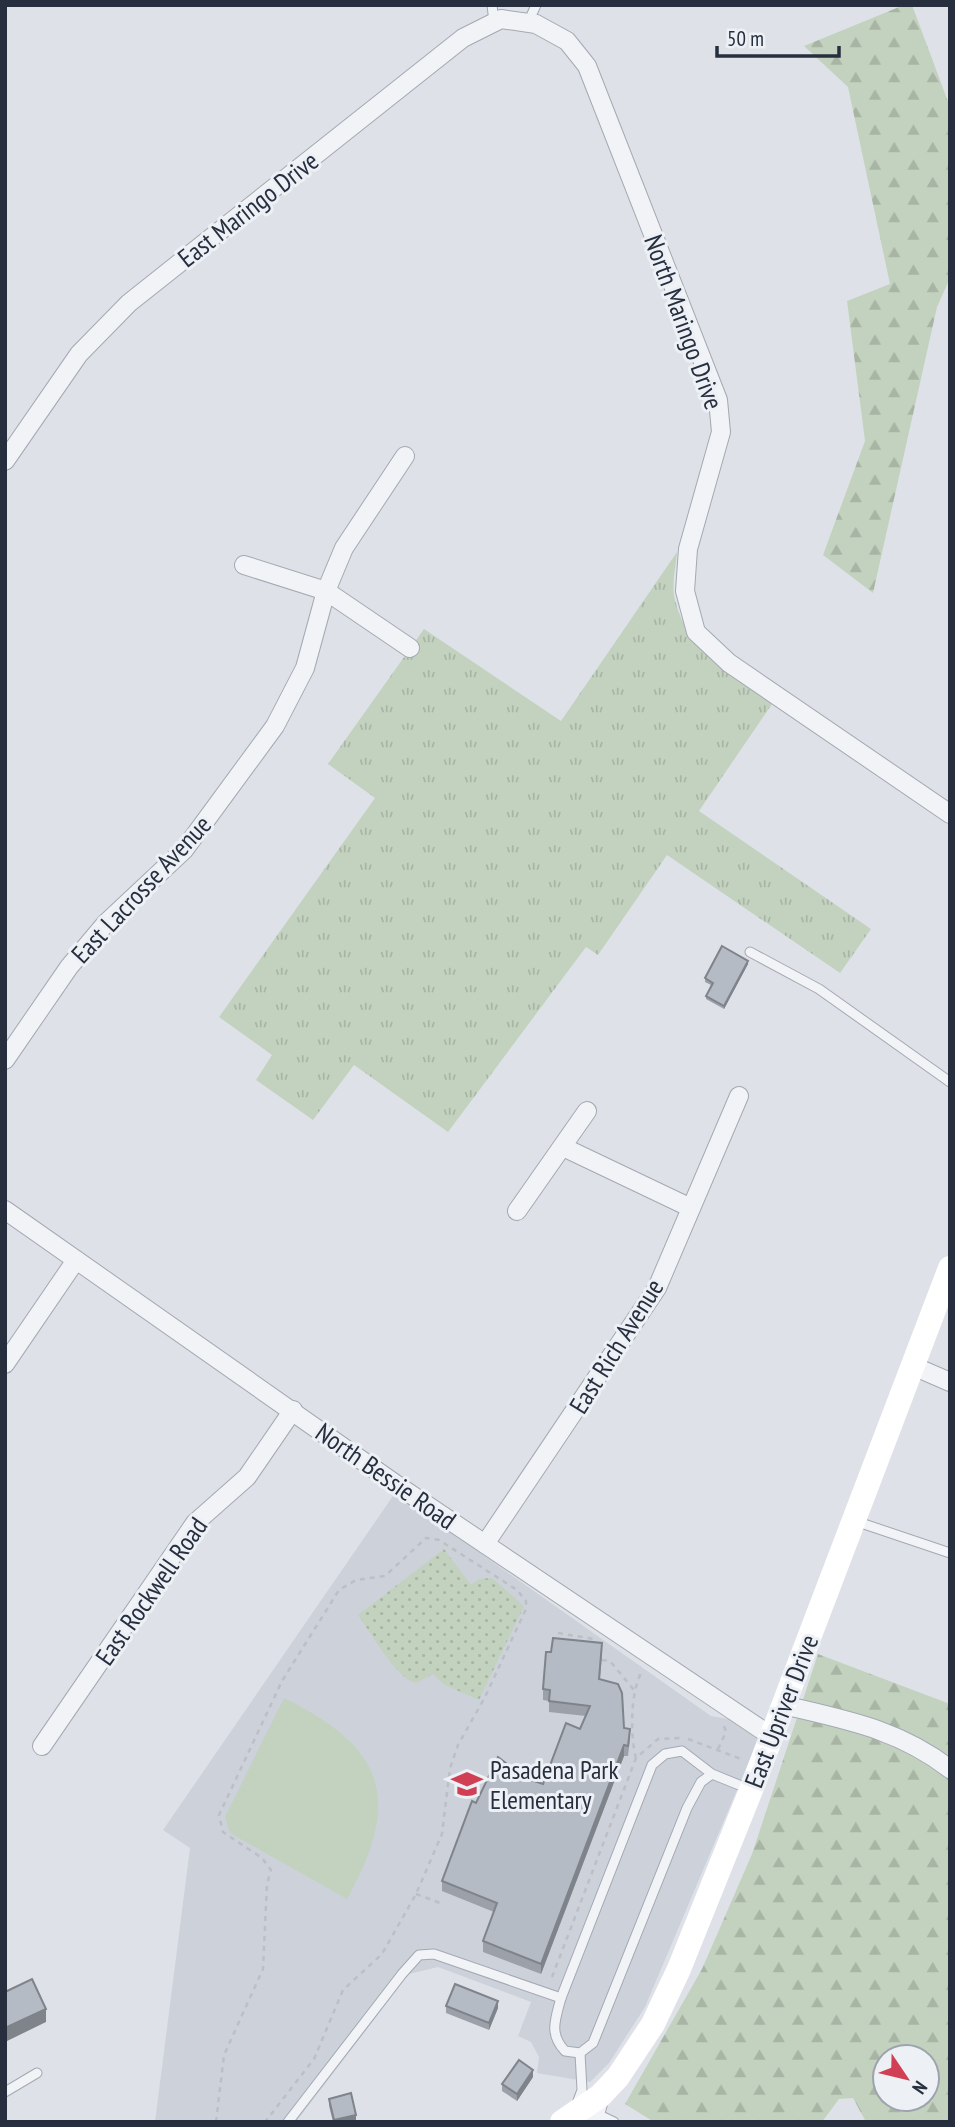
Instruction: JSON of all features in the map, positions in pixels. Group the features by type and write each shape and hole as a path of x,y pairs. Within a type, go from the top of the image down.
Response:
{"main road":[{"name":"East Upriver Drive","path":"585,2113 624,2069 653,2024 710,1897 950,1268"}],"street":[{"name":"East Maringo Drive","path":"5,461 79,354 129,303 493,14 501,19 532,23"},
{"name":"North Maringo Drive","path":"532,23 567,41 587,66 718,400 721,432 688,549 684,592 696,632 729,663 950,814"},
{"name":"East Lacrosse Avenue","path":"5,1060 69,967 106,923 184,850 275,726 306,668 326,591 344,548 405,456"},
{"path":"244,565 326,591 410,648"},
{"name":"East Rich Avenue","path":"485,1544 657,1288 739,1096"},
{"path":"517,1211 587,1111"},
{"path":"562,1147 691,1208"},
{"name":"North Bessie Road","path":"5,1210 485,1544 771,1736"},
{"path":"5,1364 76,1260"},
{"path":"913,1366 950,1381"},
{"name":"East Rockwell Road","path":"42,1746 195,1523 247,1477 293,1410"},
{"path":"783,1705 880,1728 922,1747 950,1769"}],"lane":[{"path":"532,23 536,5"},
{"path":"750,952 819,989 950,1082"},
{"path":"854,1520 950,1553"},
{"path":"712,1773 701,1782 687,1808 593,2043 580,2053 565,2051 556,2041 553,2027 561,1998 652,1765 665,1754 682,1751 712,1773 751,1790"},
{"path":"288,2122 419,1955 434,1954 445,1957 561,1998"},
{"path":"580,2053 585,2113 614,2122"},
{"path":"5,2092 37,2073"}],"path":[{"path":"216,2122 224,2055 263,1969 267,1884 271,1870 262,1858 223,1832 219,1815 282,1681 339,1590 356,1580 385,1576 426,1538 439,1540 517,1590 526,1601 526,1609 458,1745 450,1768 442,1834 416,1894 382,1954 343,1990 314,2059 265,2122"},
{"path":"558,1633 602,1642"},
{"path":"602,1660 610,1661 634,1690"},
{"path":"633,1663 643,1671 634,1690 632,1744 636,1758"},
{"path":"718,1749 726,1732 722,1725"},
{"path":"416,1894 440,1903"}],"shaded area":[{"name":"Pasadena Park Elementary","path":"395,1493 711,1716 729,1719 759,1738 645,2007 609,2063 590,2082 537,2073 539,2057 531,2042 518,2036 531,2002 438,1967 409,1974 296,2122 155,2122 190,1848 163,1830"}],"green space":[{"path":"904,5 912,5 950,107 950,278 937,307 873,593 823,555 865,441 847,301 890,284 848,87 804,46"},
{"path":"677,552 674,594 689,633 713,660 772,704 699,811 871,929 840,973 667,855 598,955 586,947 448,1132 354,1065 313,1120 256,1080 272,1055 219,1017 375,798 328,764 424,629 561,721"},
{"path":"444,1549 471,1585 479,1579 492,1578 524,1606 479,1700 443,1684 433,1674 416,1683 409,1680 392,1664 358,1615"},
{"path":"818,1654 950,1704 950,2122 866,2122 853,2098 839,2099 822,2122 654,2122 625,2104 702,1969 752,1854"},
{"path":"284,1698 318,1717 345,1737 363,1757 374,1780 378,1805 375,1833 347,1899 230,1833 225,1817"}],"building":[{"path":"722,946 748,961 724,1006 706,996 713,983 705,978"},
{"path":"553,1638 602,1643 599,1679 618,1684 622,1693 624,1728 630,1729 628,1746 624,1745 541,1964 483,1941 497,1903 442,1881 472,1801 476,1803 498,1757 525,1778 543,1784 566,1723 580,1729 590,1706 549,1701 550,1690 543,1689 546,1652 551,1652"},
{"path":"32,1979 46,2009 5,2028 5,1992"},
{"path":"455,1984 498,2001 489,2023 446,2006"},
{"path":"519,2060 533,2070 517,2094 502,2084"},
{"path":"351,2093 356,2115 334,2120 329,2099"}],"place":[{"name":"Pasadena Park Elementary","path":"467,1784"}]}
